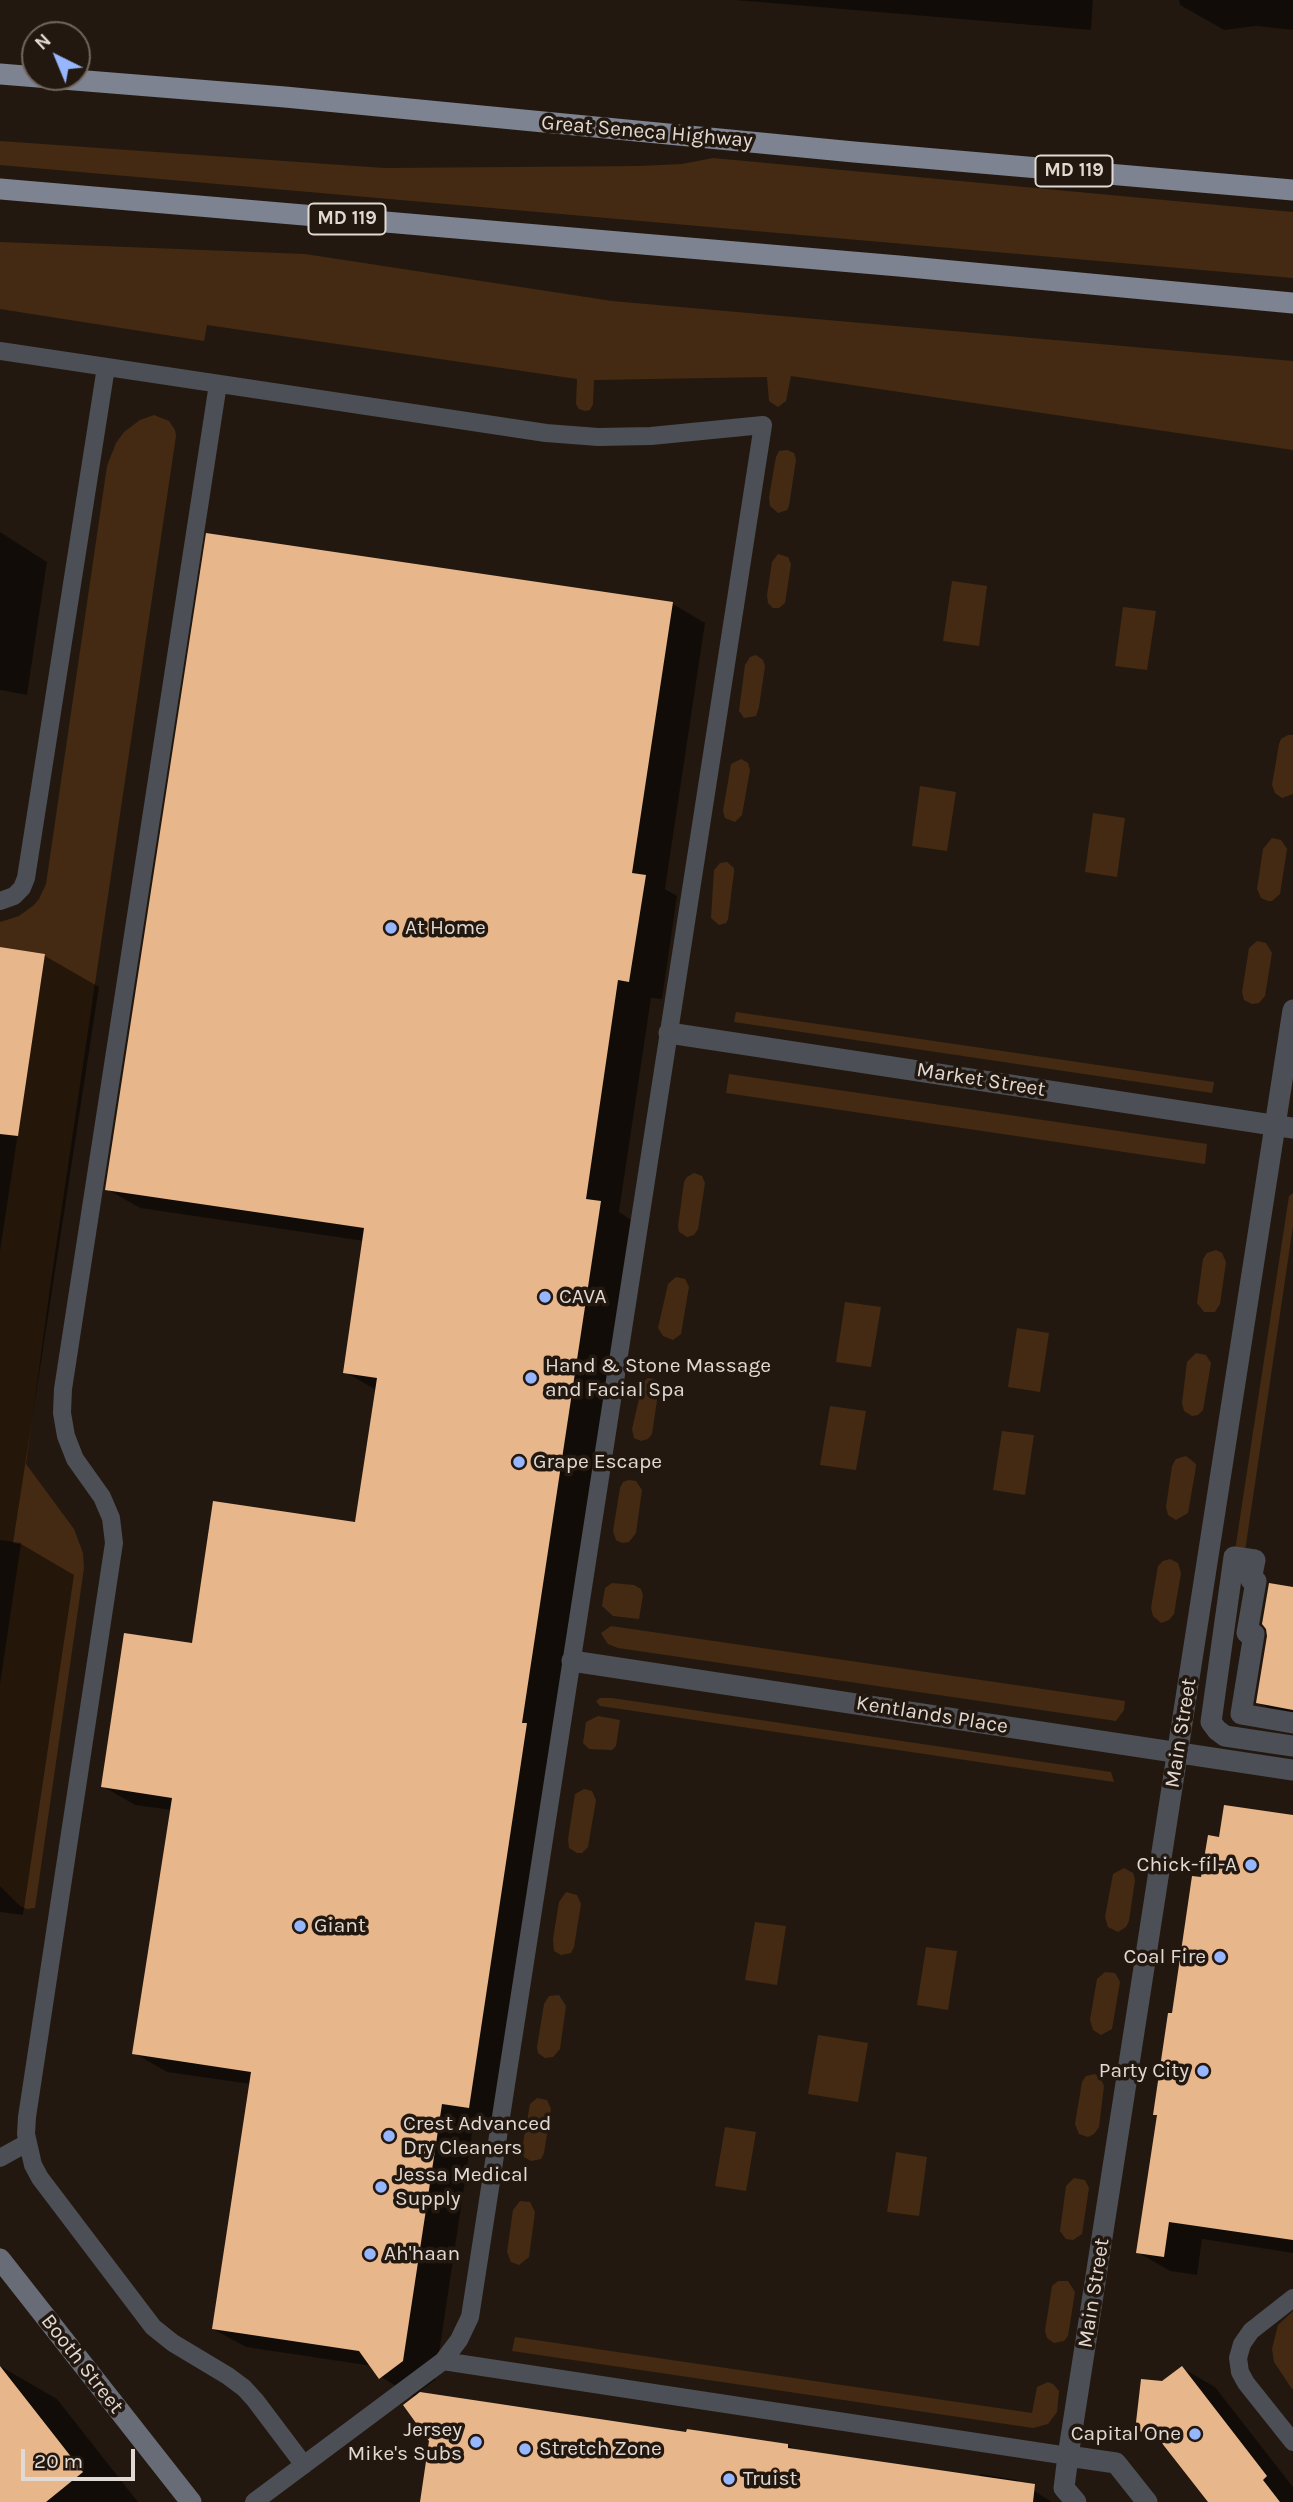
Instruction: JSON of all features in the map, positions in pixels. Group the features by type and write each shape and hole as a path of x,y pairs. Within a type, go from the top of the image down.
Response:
{"main road":[{"name":"Great Seneca Highway","path":"0,74 285,97 840,151 1293,190"},
{"name":"MD 119","path":"0,189 899,265 1293,303"}],"street":[{"name":"Main Street","path":"1076,2502 1064,2488 1068,2456 1178,1752 1284,1126 1293,1010"},
{"name":"Market Street","path":"669,1033 1284,1126"},
{"path":"1293,1723 1241,1714 1254,1634 1247,1633 1256,1581 1251,1580 1255,1560 1234,1557 1211,1721 1220,1734 1293,1746"},
{"name":"Kentlands Place","path":"572,1661 1293,1770"},
{"name":"Booth Street","path":"0,2259 191,2502"},
{"path":"1068,2456 1116,2463 1147,2502"}],"lane":[{"path":"0,351 571,435 650,436 764,425 470,2317 460,2340 443,2361 254,2502"},
{"path":"0,901 14,896 22,888 26,878 106,367"},
{"path":"218,384 63,1389 62,1413 66,1436 75,1459 102,1497 111,1518 114,1543 26,2117 27,2143 40,2178 153,2327 244,2389 304,2465"},
{"path":"0,2158 27,2143"},
{"path":"1293,2298 1251,2331 1242,2344 1238,2358 1240,2372 1246,2383 1293,2442"},
{"path":"443,2361 1068,2456"}],"shaded area":[{"path":"0,141 384,168 640,166 682,164 713,158 1293,212 1293,278 0,165"},
{"path":"0,242 305,254 612,301 1293,361 1293,450 791,376 786,401 778,407 769,401 767,377 594,380 593,404 590,410 585,411 579,409 576,404 577,379 207,325 204,341 0,309"},
{"path":"154,415 169,421 176,436 26,1464 74,1529 83,1553 84,1568 35,1908 27,1909 20,1906 0,1886 0,1684 21,1543 0,1540 0,1251 45,954 0,947 0,922 19,916 34,905 46,884 107,466 116,443 124,432 140,420"},
{"path":"779,451 794,453 796,460 789,506 787,510 778,513 770,506 769,497 776,457"},
{"path":"778,554 788,557 791,564 785,603 779,608 773,608 768,603 767,595 772,562"},
{"path":"952,581 987,586 979,646 943,641"},
{"path":"1123,607 1156,611 1147,670 1115,666"},
{"path":"756,655 763,660 765,666 759,707 756,716 744,718 739,711 745,665 750,657"},
{"path":"1293,735 1293,794 1282,798 1275,793 1272,785 1279,744 1281,739"},
{"path":"741,759 748,763 750,770 742,815 735,822 725,818 723,811 731,764"},
{"path":"920,786 956,792 947,851 912,846"},
{"path":"1093,813 1125,818 1117,877 1085,872"},
{"path":"1272,838 1281,840 1287,849 1280,894 1268,901 1261,898 1257,889 1263,849"},
{"path":"727,862 734,868 734,872 728,919 726,923 719,925 711,918 714,870 720,863"},
{"path":"1257,941 1266,943 1272,953 1265,996 1259,1003 1252,1004 1244,1000 1242,992 1249,948"},
{"path":"736,1012 1214,1083 1212,1093 734,1022"},
{"path":"729,1074 1207,1144 1205,1164 726,1093"},
{"path":"694,1173 702,1176 705,1183 698,1229 694,1235 687,1237 679,1232 678,1226 684,1182"},
{"path":"1293,1193 1293,1226 1244,1558 1234,1557 1289,1196"},
{"path":"1216,1250 1222,1253 1226,1262 1220,1304 1215,1312 1204,1312 1197,1303 1203,1259 1207,1253"},
{"path":"676,1277 685,1279 689,1287 681,1334 673,1340 663,1336 658,1328 668,1284"},
{"path":"845,1302 881,1307 871,1367 836,1362"},
{"path":"1017,1328 1049,1333 1040,1392 1008,1387"},
{"path":"1196,1353 1206,1355 1211,1363 1203,1410 1192,1416 1184,1411 1182,1403 1187,1362"},
{"path":"648,1378 657,1380 659,1387 652,1434 641,1441 634,1438 632,1429 643,1382"},
{"path":"830,1406 866,1411 856,1470 820,1465"},
{"path":"1002,1431 1034,1435 1025,1495 993,1490"},
{"path":"1186,1456 1196,1464 1195,1473 1188,1513 1176,1520 1168,1515 1166,1507 1172,1466 1176,1459"},
{"path":"636,1481 642,1490 636,1533 629,1542 622,1543 616,1540 613,1531 620,1488 623,1482"},
{"path":"1170,1559 1178,1563 1181,1573 1174,1614 1161,1623 1153,1616 1151,1608 1158,1566"},
{"path":"612,1583 634,1585 641,1589 643,1595 639,1619 613,1616 602,1606 605,1588"},
{"path":"611,1626 1125,1701 1124,1710 1116,1721 618,1648 608,1644 601,1633"},
{"path":"600,1698 1111,1772 1114,1782 600,1706 596,1701"},
{"path":"598,1716 620,1720 616,1746 612,1750 589,1749 583,1743 586,1722"},
{"path":"584,1789 592,1791 596,1800 588,1847 582,1853 577,1853 569,1848 568,1839 575,1794"},
{"path":"1124,1868 1133,1873 1135,1880 1129,1921 1126,1927 1118,1932 1108,1927 1105,1917 1113,1874"},
{"path":"566,1892 577,1895 581,1904 574,1947 571,1953 561,1955 554,1951 553,1939 559,1902"},
{"path":"755,1922 786,1926 777,1985 745,1980"},
{"path":"926,1947 957,1951 948,2010 917,2005"},
{"path":"1105,1972 1115,1973 1120,1982 1112,2029 1101,2035 1093,2030 1090,2020 1097,1979"},
{"path":"559,1995 566,2006 560,2049 553,2057 545,2058 538,2053 537,2047 544,2004 549,1996"},
{"path":"818,2035 868,2043 858,2102 808,2094"},
{"path":"1095,2074 1104,2086 1099,2127 1088,2137 1079,2134 1075,2124 1082,2082 1086,2076"},
{"path":"537,2098 547,2100 551,2109 544,2153 541,2159 531,2161 524,2157 522,2149 530,2104"},
{"path":"725,2127 756,2132 746,2191 715,2186"},
{"path":"896,2152 927,2157 919,2216 887,2212"},
{"path":"1074,2178 1085,2180 1089,2188 1082,2234 1073,2240 1066,2239 1060,2231 1066,2186"},
{"path":"520,2201 530,2202 535,2212 529,2257 519,2265 511,2262 507,2252 513,2210"},
{"path":"1058,2281 1068,2281 1075,2292 1068,2336 1064,2341 1054,2343 1047,2338 1045,2331 1052,2286"},
{"path":"1293,2311 1292,2389 1274,2362 1272,2349 1278,2325"},
{"path":"515,2337 1032,2413 1037,2387 1048,2382 1059,2391 1057,2412 1048,2424 1033,2428 512,2351"}],"building":[{"path":"206,533 673,602 632,873 646,875 629,982 618,980 586,1199 601,1201 522,1723 527,1723 469,2108 442,2104 403,2361 379,2379 359,2351 212,2329 251,2072 132,2054 172,1798 101,1787 124,1633 192,1643 213,1501 355,1522 377,1378 343,1373 364,1228 105,1190"},
{"path":"0,947 45,954 18,1136 0,1134"},
{"path":"1269,1583 1293,1587 1293,1710 1256,1703 1267,1636 1262,1624"},
{"path":"1224,1805 1293,1815 1293,2240 1169,2222 1164,2257 1136,2253 1157,2115 1153,2115 1168,2013 1172,2013 1192,1876 1201,1877 1208,1835 1219,1837"},
{"path":"0,2366 83,2472 46,2502 0,2502"},
{"name":"Capital One","path":"1182,2366 1267,2476 1263,2480 1280,2502 1208,2502 1154,2433 1135,2431 1141,2379 1162,2381"},
{"path":"420,2392 686,2432 687,2429 788,2444 788,2448 1035,2484 1033,2502 420,2502 429,2441 403,2405"}],"place":[{"name":"At Home","path":"391,928"},
{"name":"CAVA","path":"545,1297"},
{"name":"Hand & Stone Massage and Facial Spa","path":"531,1378"},
{"name":"Grape Escape","path":"519,1462"},
{"name":"Chick-fil-A","path":"1251,1865"},
{"name":"Giant","path":"300,1926"},
{"name":"Coal Fire","path":"1220,1957"},
{"name":"Party City","path":"1203,2071"},
{"name":"Crest Advanced Dry Cleaners","path":"389,2136"},
{"name":"Jessa Medical Supply","path":"381,2187"},
{"name":"Ah'haan","path":"370,2254"},
{"name":"Capital One","path":"1195,2434"},
{"name":"Jersey Mike's Subs","path":"476,2442"},
{"name":"Stretch Zone","path":"525,2449"},
{"name":"Truist","path":"729,2479"}]}
